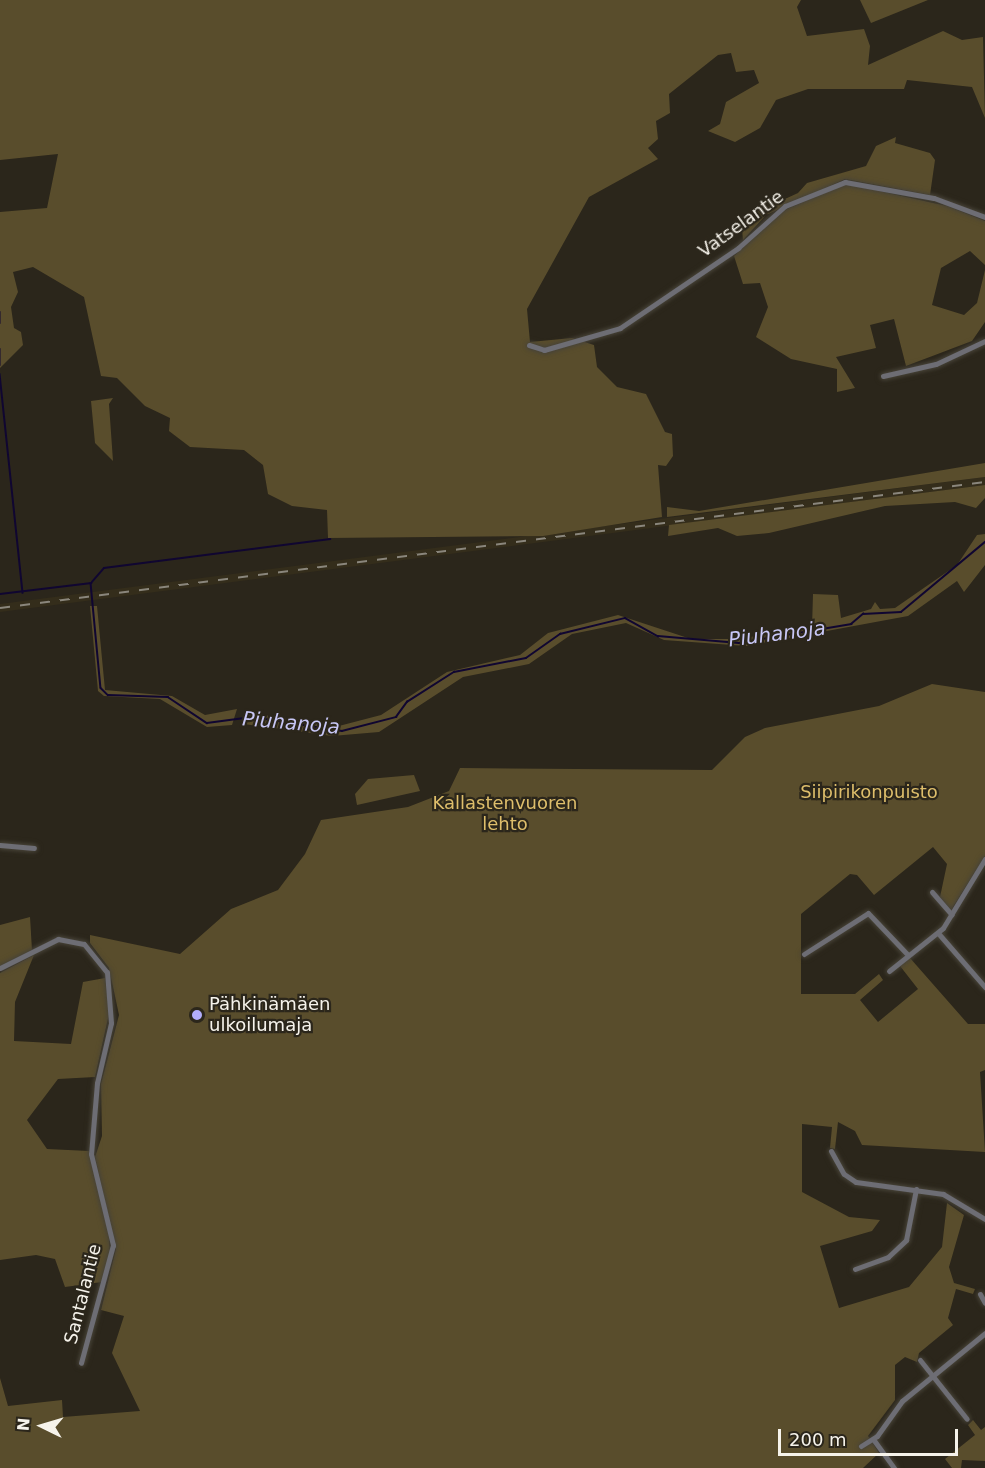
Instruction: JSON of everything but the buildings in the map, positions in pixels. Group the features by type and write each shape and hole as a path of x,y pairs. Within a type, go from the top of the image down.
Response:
{"street":[{"name":"Vatselantie","path":"529,345 544,350 620,328 738,248 785,206 845,182 934,198 985,217"},
{"path":"883,376 936,364 985,341"},
{"path":"0,845 34,848"},
{"path":"889,971 938,933 952,915 985,859"},
{"path":"932,892 952,915"},
{"path":"804,954 868,913 908,955"},
{"path":"938,933 985,987"},
{"name":"Santalantie","path":"0,968 22,960 48,941 66,939 96,952 107,972 111,1023 97,1083 91,1154 113,1245 81,1363"},
{"path":"831,1151 844,1174 856,1182 916,1189 951,1197 985,1219"},
{"path":"855,1269 888,1257 906,1239 916,1189"},
{"path":"980,1294 985,1303"},
{"path":"861,1446 873,1439 902,1401 985,1333"},
{"path":"920,1360 967,1419"},
{"path":"873,1439 894,1468"}],"shaded area":[{"path":"985,477 985,485 0,612 0,604"}],"green space":[{"path":"0,0 801,0 797,7 807,36 864,29 870,46 868,65 943,31 962,40 983,37 985,118 972,87 907,80 904,89 808,89 776,100 760,128 735,142 708,131 720,124 726,102 759,83 754,70 736,72 731,53 718,55 669,94 670,113 656,121 658,139 648,148 658,159 589,197 527,309 530,342 572,338 594,345 597,367 617,387 646,394 665,432 672,434 673,456 666,466 658,465 662,517 543,536 328,538 327,510 292,506 268,494 263,465 244,450 190,447 169,431 170,418 145,406 117,378 101,376 84,297 33,267 13,272 18,292 11,307 14,328 21,332 23,345 0,368 0,212 47,208 58,154 0,160"},
{"path":"860,0 928,0 871,23"},
{"path":"896,137 895,143 930,153 935,160 930,195 845,179 766,215 743,240 741,219 798,193 807,183 866,166 876,146"},
{"path":"847,184 947,206 985,221 985,265 970,251 941,268 932,305 964,315 977,303 985,270 985,322 972,341 906,366 894,319 870,325 876,348 836,357 855,388 837,392 837,369 791,359 756,337 768,307 760,283 743,284 734,256 782,211"},
{"path":"113,398 109,404 113,461 95,443 91,401"},
{"path":"985,463 985,477 667,517 667,507 699,511"},
{"path":"985,485 985,498 976,508 955,502 885,506 769,533 737,536 718,528 668,536 669,525"},
{"path":"985,534 985,565 964,592 957,581 908,616 746,646 664,640 626,623 572,634 529,664 463,677 379,732 332,736 244,724 247,712 335,727 381,715 447,672 520,655 548,633 618,615 691,639 738,639 812,627 813,594 838,595 841,618 871,609 875,602 880,609 895,608 957,565 977,535"},
{"path":"90,606 97,606 105,690 172,696 205,715 237,709 232,725 207,727 160,699 104,696 98,691"},
{"path":"932,684 985,692 985,856 951,910 940,897 947,864 933,847 874,895 857,875 850,874 801,914 801,994 855,994 879,974 883,980 860,1000 878,1022 918,989 900,966 910,958 968,1024 985,1024 985,1070 980,1072 985,1152 862,1145 855,1131 838,1122 835,1149 830,1148 832,1127 802,1124 802,1192 849,1217 880,1220 872,1231 820,1246 839,1308 909,1287 942,1247 947,1203 964,1215 949,1267 954,1283 975,1289 973,1294 956,1289 948,1318 953,1325 919,1353 917,1362 905,1357 895,1365 895,1400 868,1436 879,1453 863,1468 0,1468 0,1378 8,1406 62,1400 63,1417 140,1411 112,1353 124,1316 101,1310 116,1249 95,1157 102,1136 101,1084 119,1015 109,968 90,943 90,935 180,954 231,909 278,890 305,854 321,820 408,807 449,791 460,768 712,770 745,737 765,728 879,706"},
{"path":"414,775 420,791 357,805 355,794 368,779"},
{"path":"30,917 32,950 0,966 0,925"},
{"path":"34,955 15,1002 14,1041 71,1044 83,982 105,978 109,1014 95,1077 58,1079 27,1120 47,1149 89,1151 107,1215 110,1252 102,1282 65,1287 55,1259 36,1255 0,1260 0,973"},
{"path":"973,1420 981,1430 985,1427 985,1461 962,1460 961,1468 952,1468 945,1459 975,1435 968,1425"}],"waterway":[{"path":"0,312 0,323"},
{"path":"0,349 0,365"},
{"path":"0,374 23,593"},
{"path":"92,582 104,568 330,539"},
{"name":"Piuhanoja","path":"0,594 91,583 101,688 108,695 168,697 207,723 252,717 342,731 396,717 407,702 454,672 526,658 560,634 625,618 658,636 739,643 851,624 863,614 901,612 985,542"}],"railway":[{"path":"0,608 985,482"}],"place":[{"name":"Pähkinämäen ulkoilumaja","path":"197,1015"}],"park label":[{"name":"Siipirikonpuisto","path":"869,792"},
{"name":"Kallastenvuoren lehto","path":"505,814"}]}
